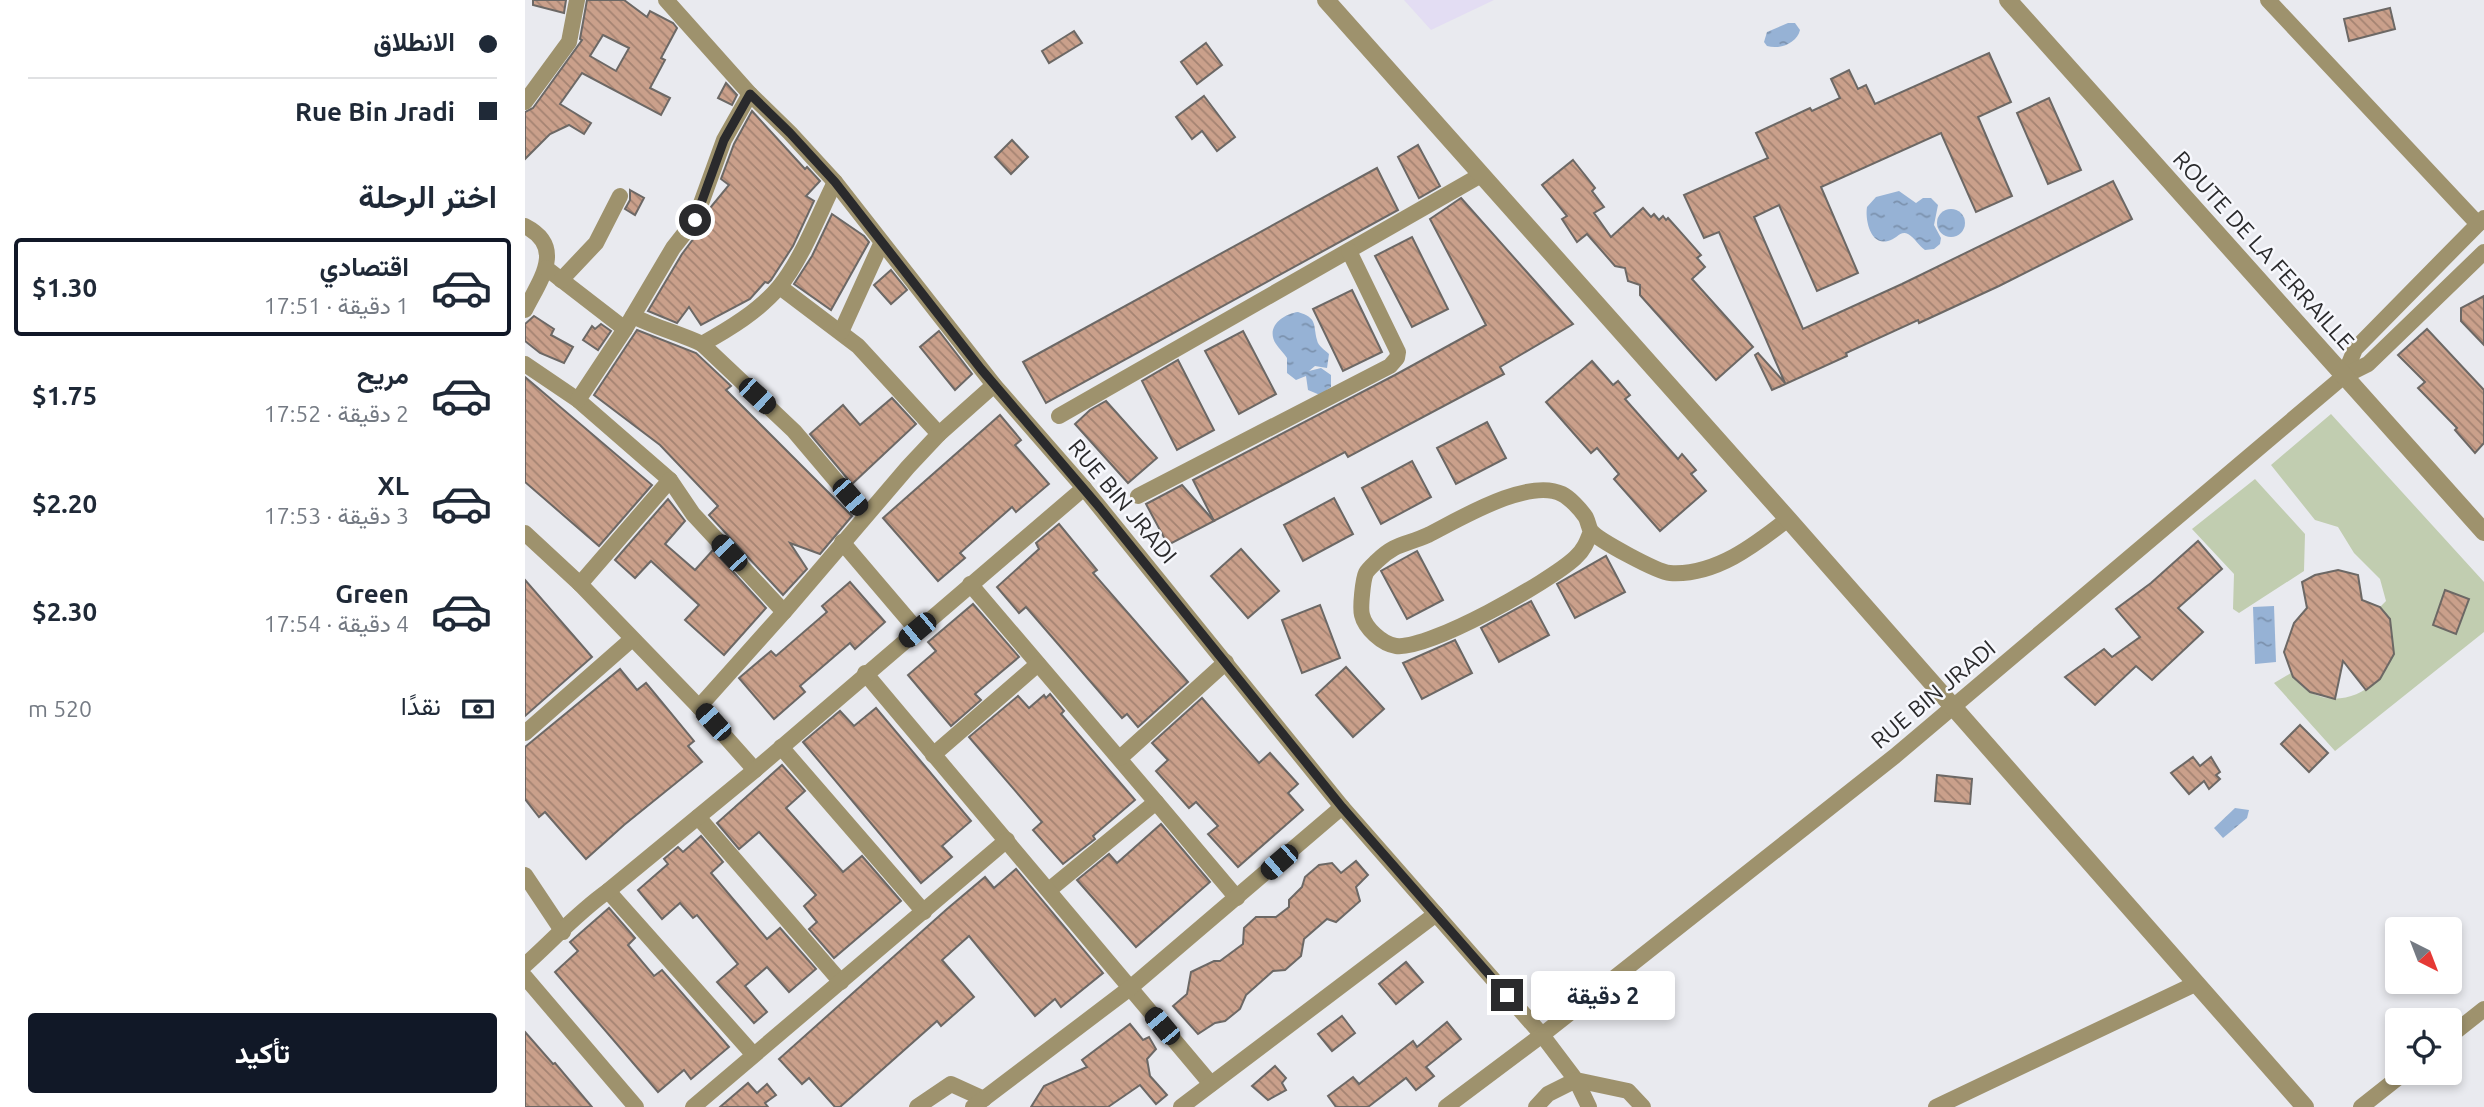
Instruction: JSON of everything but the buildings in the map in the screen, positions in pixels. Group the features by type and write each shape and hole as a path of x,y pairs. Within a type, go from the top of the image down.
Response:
{"street":[{"path":"525,102 569,41 577,0"},
{"name":"RUE BIN JRADI","path":"666,0 750,94 835,182 994,385 1084,488 1342,807 1542,1035 1576,1080 1589,1107"},
{"path":"1326,0 1789,519 2305,1107"},
{"name":"ROUTE DE LA FERRAILLE","path":"2008,0 2484,532"},
{"path":"2268,0 2481,221"},
{"path":"578,400 673,248 695,220 724,140 750,94"},
{"path":"1059,416 1481,175"},
{"path":"702,344 727,330 780,286 835,182"},
{"path":"561,280 596,243 620,196"},
{"name":"RUE BIN JRADI","path":"2344,376 2355,349 2481,221"},
{"path":"525,226 542,236 547,249 546,268 525,310"},
{"path":"841,332 881,244"},
{"path":"1137,496 1390,366 1397,358 1398,352 1349,251"},
{"name":"RUE BIN JRADI","path":"1446,1107 1542,1035 1884,765 2344,376 2368,364 2484,252"},
{"path":"546,268 629,322 680,333 702,344 794,431 865,515"},
{"path":"780,286 858,346 939,433"},
{"path":"525,363 578,400 670,480 693,514 784,612"},
{"path":"699,707 939,433 994,385"},
{"path":"580,584 670,480"},
{"path":"525,965 563,932 587,906 755,770 1084,488"},
{"path":"1591,531 1586,546 1555,573 1440,637 1417,644 1395,646 1370,630 1362,615 1366,572 1390,548 1427,535 1496,501 1542,491 1562,493 1586,517 1591,531 1644,565 1667,573 1688,572 1732,557 1757,543 1789,519"},
{"path":"525,533 580,584 699,707 755,770"},
{"path":"842,542 917,630"},
{"path":"970,584 1237,898"},
{"path":"525,733 632,639"},
{"path":"1120,758 1226,662"},
{"path":"933,755 1038,663"},
{"path":"865,673 1211,1084"},
{"path":"781,747 923,912"},
{"path":"1049,890 1156,802"},
{"path":"917,1107 951,1084 978,1103 1130,988 1342,807"},
{"path":"698,817 841,982"},
{"path":"693,1107 1007,840"},
{"path":"525,875 563,932"},
{"path":"608,891 753,1054"},
{"path":"1181,1107 1436,914"},
{"path":"525,978 636,1107"},
{"path":"1936,1107 2195,984"},
{"path":"2462,1026 2484,1009"},
{"path":"1535,1107 1548,1094 1576,1080 1629,1091 1643,1107"},
{"path":"2361,1107 2389,1085"}],"shaded area":[{"path":"1404,0 1494,0 1431,30"}],"green space":[{"path":"2331,414 2484,582 2484,632 2335,751 2274,683 2291,673 2308,691 2329,698 2349,697 2368,688 2383,673 2392,653 2392,631 2380,607 2386,601 2380,579 2354,553 2338,527 2315,520 2271,465"},
{"path":"2255,479 2305,534 2304,571 2239,613 2233,609 2234,574 2192,529"}],"water":[{"path":"1788,23 1795,23 1800,30 1795,39 1782,46 1767,46 1764,42 1767,32"},
{"path":"1899,191 1916,203 1923,198 1931,198 1938,205 1934,225 1941,238 1940,244 1934,249 1925,250 1905,233 1888,241 1873,236 1868,224 1867,207 1876,197"},
{"path":"1951,209 1961,213 1965,223 1961,233 1951,237 1941,233 1937,223 1941,213"},
{"path":"1298,312 1312,320 1320,346 1329,354 1327,368 1315,366 1309,371 1321,368 1331,375 1331,387 1320,395 1308,390 1306,376 1296,380 1287,373 1287,358 1273,338 1277,322"},
{"path":"2274,606 2276,662 2255,664 2253,607"},
{"path":"2235,808 2249,810 2247,818 2223,838 2214,828"}],"route":[{"path":"695,220 724,140 750,94 835,182 981,369 1100,508 1342,807 1507,995"}]}
